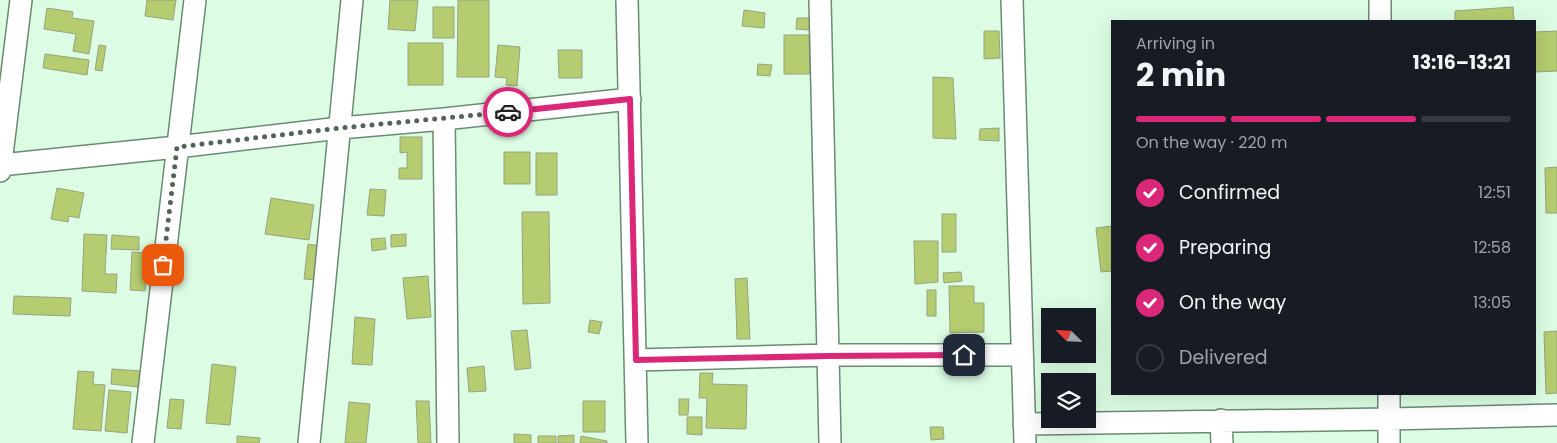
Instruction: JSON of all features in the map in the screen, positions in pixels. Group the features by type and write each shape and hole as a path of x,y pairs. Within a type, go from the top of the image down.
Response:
{"street":[{"path":"21,0 0,167 340,128 630,99"},
{"path":"143,443 194,0"},
{"path":"309,443 352,0"},
{"path":"628,0 637,443"},
{"path":"820,0 830,443"},
{"path":"1012,0 1024,433 1221,420 1557,415"},
{"path":"1380,0 1380,20"},
{"path":"444,119 448,443"},
{"path":"636,360 828,356 1022,355"},
{"path":"1389,395 1390,443"},
{"path":"1221,420 1222,443"}],"building":[{"path":"147,0 176,0 173,20 145,16"},
{"path":"390,0 418,0 415,31 388,29"},
{"path":"458,0 489,0 489,77 457,77"},
{"path":"433,7 454,7 454,38 433,38"},
{"path":"1513,7 1514,20 1455,20 1455,11"},
{"path":"47,8 73,12 72,18 94,21 89,54 73,51 76,34 44,29"},
{"path":"744,10 765,13 764,28 742,26"},
{"path":"797,18 810,18 809,30 796,29"},
{"path":"984,31 999,31 1000,58 984,59"},
{"path":"1557,31 1557,71 1536,72 1536,32"},
{"path":"784,35 809,35 810,74 784,74"},
{"path":"408,43 443,43 443,85 408,85"},
{"path":"99,45 106,46 102,71 95,70"},
{"path":"498,45 520,47 517,86 506,85 507,78 495,77"},
{"path":"558,50 582,50 582,78 559,78"},
{"path":"45,54 89,60 87,75 43,68"},
{"path":"758,64 772,65 770,76 757,75"},
{"path":"933,77 953,78 956,139 933,138"},
{"path":"999,128 999,141 979,140 980,129"},
{"path":"400,137 422,137 422,179 399,179 399,168 407,168 407,152 400,153"},
{"path":"504,152 530,152 530,184 504,184"},
{"path":"536,153 557,153 557,195 536,195"},
{"path":"1557,167 1557,213 1546,213 1545,168"},
{"path":"57,188 84,193 79,218 69,216 68,222 51,219"},
{"path":"370,189 386,190 384,216 367,215"},
{"path":"271,198 314,205 309,240 265,234"},
{"path":"522,212 549,212 550,303 523,304"},
{"path":"942,214 956,214 956,252 942,252"},
{"path":"1111,226 1111,271 1101,272 1096,228"},
{"path":"84,234 107,235 105,274 117,274 116,293 82,291"},
{"path":"406,234 406,246 391,247 391,235"},
{"path":"112,235 139,237 139,250 111,249"},
{"path":"385,238 386,249 372,251 371,239"},
{"path":"914,241 938,241 938,282 915,284"},
{"path":"308,244 322,246 317,280 304,279"},
{"path":"132,252 147,253 145,291 130,290"},
{"path":"961,272 962,281 944,283 943,273"},
{"path":"428,276 431,317 407,319 403,278"},
{"path":"747,278 750,339 737,339 735,279"},
{"path":"949,286 974,286 974,303 984,303 984,332 950,333"},
{"path":"927,290 936,290 936,316 927,316"},
{"path":"14,296 71,298 70,316 13,314"},
{"path":"355,317 375,319 372,365 352,364"},
{"path":"590,320 602,322 599,334 588,332"},
{"path":"527,330 531,368 515,370 511,331"},
{"path":"1557,331 1557,393 1546,394 1544,332"},
{"path":"212,364 236,367 230,425 206,423"},
{"path":"484,366 486,391 469,392 467,368"},
{"path":"112,369 141,371 139,387 111,384"},
{"path":"78,371 94,372 93,384 105,385 101,431 73,429"},
{"path":"700,373 713,373 712,384 747,385 746,429 706,428 707,398 699,398"},
{"path":"109,390 131,392 127,433 105,431"},
{"path":"170,399 184,400 181,429 167,428"},
{"path":"679,399 689,399 688,415 679,415"},
{"path":"416,401 429,401 431,443 418,443"},
{"path":"583,401 605,401 605,432 583,432"},
{"path":"349,402 370,404 366,443 345,443"},
{"path":"687,417 702,417 702,435 687,434"},
{"path":"930,427 943,427 944,439 931,440"},
{"path":"514,434 531,435 531,443 514,443"},
{"path":"574,435 574,443 558,443 558,436"},
{"path":"237,436 260,438 259,443 237,443"},
{"path":"538,436 556,436 556,443 538,443"},
{"path":"581,436 607,441 607,443 580,443"}],"way so far":[{"path":"163,265 177,147 340,128 508,112"}],"route":[{"path":"508,112 630,99 636,360 964,355"}]}
